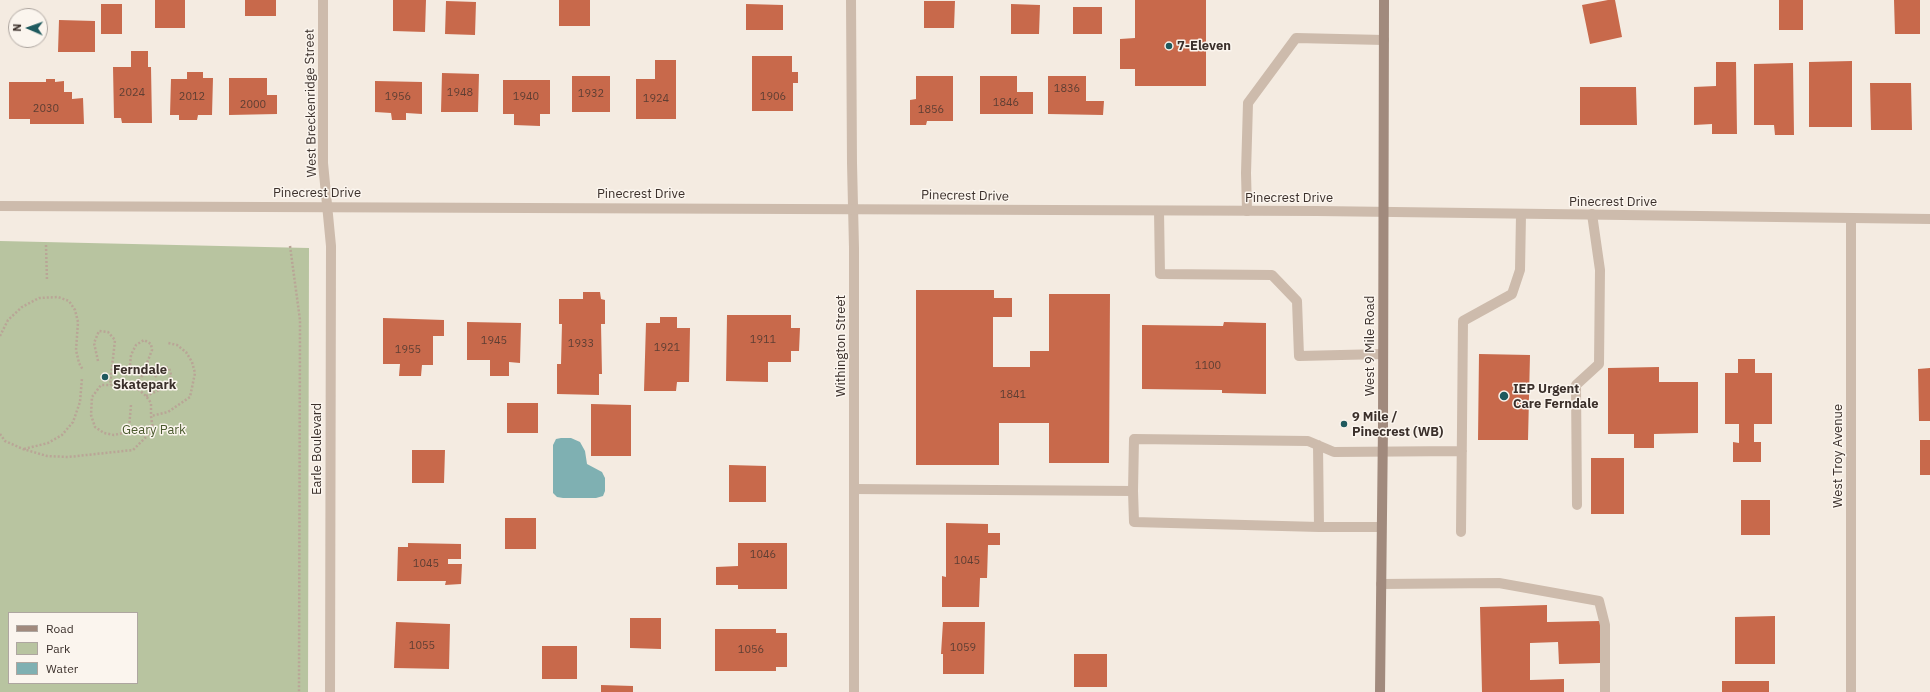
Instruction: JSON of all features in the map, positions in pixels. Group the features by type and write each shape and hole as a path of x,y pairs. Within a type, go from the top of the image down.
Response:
{"main road":[{"name":"West 9 Mile Road","path":"1380,692 1384,0"}],"street":[{"name":"West Breckenridge Street","path":"323,0 323,163 327,206"},
{"name":"Withington Street","path":"851,0 854,692"},
{"path":"1246,211 1248,103 1296,38 1384,40"},
{"name":"Pinecrest Drive","path":"0,206 853,208 1383,212 1521,215 1592,214 1851,220 1930,219"},
{"name":"Earle Boulevard","path":"327,206 331,246 330,692"},
{"path":"1159,211 1160,274 1272,275 1297,301 1299,356 1383,354"},
{"path":"1577,505 1576,385 1599,364 1600,270 1592,214"},
{"path":"1461,532 1463,321 1512,294 1520,270 1521,215"},
{"name":"West Troy Avenue","path":"1851,220 1851,692"},
{"path":"1381,527 1319,527 1134,522 1134,439 1308,441 1334,452 1382,453 1462,451"},
{"path":"1318,445 1319,527"},
{"path":"854,489 1133,491"},
{"path":"1381,584 1499,583 1599,600 1605,625 1605,692"}],"path":[{"path":"46,245 47,281"},
{"path":"290,246 300,320 299,692"},
{"path":"0,336 8,320 22,307 39,298 58,297 69,301 75,310 78,322 76,350 79,363 83,370"},
{"path":"98,361 94,343 99,331 108,332 114,340 110,385"},
{"path":"130,364 136,345 144,340 152,344 152,350 142,376 134,389"},
{"path":"151,416 168,412 190,397 195,374 192,362 186,352 177,345 168,343"},
{"path":"146,396 168,386 171,375 169,368 163,367 154,377"},
{"path":"23,449 48,443 62,436 73,422 80,402 82,378"},
{"path":"0,434 5,440 23,449 47,456 68,457 133,450 153,430 151,403 139,390 110,385 101,386 92,397 91,414 95,427 104,433 114,435 123,433 130,428 131,405"}],"green space":[{"name":"Geary Park","path":"0,241 309,248 308,692 0,692"}],"water":[{"path":"571,438 580,442 585,451 587,464 602,472 605,478 605,491 603,496 596,498 563,498 557,497 553,493 553,445 556,439"}],"building":[{"path":"155,0 185,0 185,28 155,28"},
{"path":"245,0 276,0 276,16 245,16"},
{"path":"393,0 426,0 425,32 393,31"},
{"path":"559,0 590,0 590,26 559,26"},
{"path":"1135,0 1206,0 1206,86 1135,86 1135,69 1120,69 1120,39 1135,38"},
{"path":"1615,0 1622,37 1590,44 1582,5"},
{"path":"1779,0 1803,0 1803,30 1779,30"},
{"path":"1894,0 1920,0 1920,34 1895,34"},
{"path":"446,1 476,2 475,35 445,34"},
{"path":"924,1 955,1 954,28 924,28"},
{"path":"101,4 122,4 122,34 101,34"},
{"path":"746,4 783,5 783,30 746,30"},
{"path":"1011,4 1040,5 1039,34 1011,34"},
{"path":"1073,7 1102,7 1102,34 1073,34"},
{"path":"59,20 95,21 95,52 58,52"},
{"path":"131,51 148,51 148,67 151,67 152,123 122,123 121,118 114,118 113,67 131,67"},
{"path":"752,56 792,56 792,72 798,72 798,83 793,83 793,111 752,111"},
{"path":"655,60 676,60 676,119 636,119 636,79 655,79"},
{"path":"1852,61 1852,127 1809,127 1809,62"},
{"path":"1716,62 1736,62 1737,134 1712,134 1712,124 1694,125 1694,87 1716,86"},
{"path":"1793,63 1794,135 1775,135 1774,125 1754,125 1754,64"},
{"path":"187,72 203,72 203,78 213,78 212,115 198,115 197,120 179,120 179,115 170,115 171,79 187,79"},
{"path":"442,73 479,74 478,112 441,112"},
{"path":"572,76 610,76 610,112 572,112"},
{"path":"916,76 953,76 953,121 927,121 926,125 910,125 910,100 916,99"},
{"path":"980,76 1017,76 1017,92 1033,92 1033,114 980,114"},
{"path":"1048,76 1086,76 1086,101 1104,101 1103,115 1048,114"},
{"path":"229,78 267,78 267,95 277,95 277,114 229,115"},
{"path":"46,79 55,79 55,82 64,81 64,92 72,92 72,99 83,98 84,124 30,124 30,119 9,119 9,82 46,82"},
{"path":"503,80 550,80 550,114 540,114 540,126 514,125 514,114 503,114"},
{"path":"375,81 422,82 422,114 406,113 406,120 392,120 391,113 375,112"},
{"path":"1870,83 1911,83 1912,130 1871,130"},
{"path":"1580,87 1636,87 1637,125 1580,125"},
{"path":"916,290 994,290 994,298 1012,298 1012,317 993,317 993,367 1030,367 1030,351 1049,351 1049,294 1110,294 1109,463 1049,463 1049,423 999,423 999,465 916,465"},
{"path":"583,292 600,292 601,299 605,300 605,324 601,324 602,374 599,374 599,395 557,394 557,364 561,364 562,324 559,324 559,299 583,299"},
{"path":"727,315 791,315 791,328 800,328 799,351 791,351 791,362 768,362 768,382 726,381"},
{"path":"660,317 677,317 677,328 690,328 689,382 677,382 676,391 644,391 646,323 660,323"},
{"path":"383,318 444,320 444,336 433,336 433,365 422,365 421,376 399,376 400,364 383,364"},
{"path":"467,322 521,323 520,363 509,362 509,376 490,376 490,360 467,360"},
{"path":"1224,322 1266,323 1266,394 1222,393 1222,390 1142,389 1142,325 1223,326"},
{"path":"1479,354 1530,355 1528,440 1478,440"},
{"path":"1738,359 1755,359 1755,373 1772,373 1772,424 1754,424 1754,442 1761,442 1761,462 1733,462 1733,442 1739,443 1739,424 1725,424 1725,373 1738,373"},
{"path":"1659,367 1659,382 1698,382 1698,433 1654,434 1654,448 1634,448 1634,434 1608,434 1608,368"},
{"path":"1930,368 1930,421 1919,421 1918,369"},
{"path":"507,403 538,403 538,433 507,433"},
{"path":"591,404 631,405 631,456 591,456"},
{"path":"1920,440 1930,440 1930,475 1920,475"},
{"path":"412,450 445,450 444,483 412,483"},
{"path":"1591,458 1624,458 1624,514 1591,514"},
{"path":"729,465 766,466 766,502 729,502"},
{"path":"1741,500 1770,500 1770,535 1741,535"},
{"path":"505,518 536,518 536,549 505,549"},
{"path":"946,523 988,524 988,533 1000,533 1000,545 988,545 987,578 980,578 979,607 942,607 942,576 946,577"},
{"path":"408,543 461,544 461,559 448,559 448,564 462,564 461,584 445,585 446,581 397,581 398,547 408,547"},
{"path":"738,543 787,543 787,589 738,589 738,585 716,585 716,567 738,566"},
{"path":"1547,605 1547,622 1600,621 1600,663 1559,664 1558,642 1530,643 1530,680 1564,679 1564,692 1482,692 1480,607"},
{"path":"1775,616 1775,664 1735,664 1735,617"},
{"path":"630,618 661,618 661,649 630,648"},
{"path":"396,622 450,624 449,669 394,668"},
{"path":"943,622 985,622 984,674 943,674 943,654 941,654"},
{"path":"715,629 776,629 776,633 787,633 787,667 776,667 776,671 715,671"},
{"path":"542,646 577,646 577,679 542,679"},
{"path":"1074,654 1107,654 1107,687 1074,687"},
{"path":"1722,681 1769,681 1769,692 1722,692"},
{"path":"601,685 633,686 633,692 601,692"}],"place":[{"name":"7-Eleven","path":"1169,46"},
{"name":"Ferndale Skatepark","path":"105,377"},
{"name":"IEP Urgent Care Ferndale","path":"1504,396"},
{"name":"9 Mile / Pinecrest (WB)","path":"1344,424"}]}
